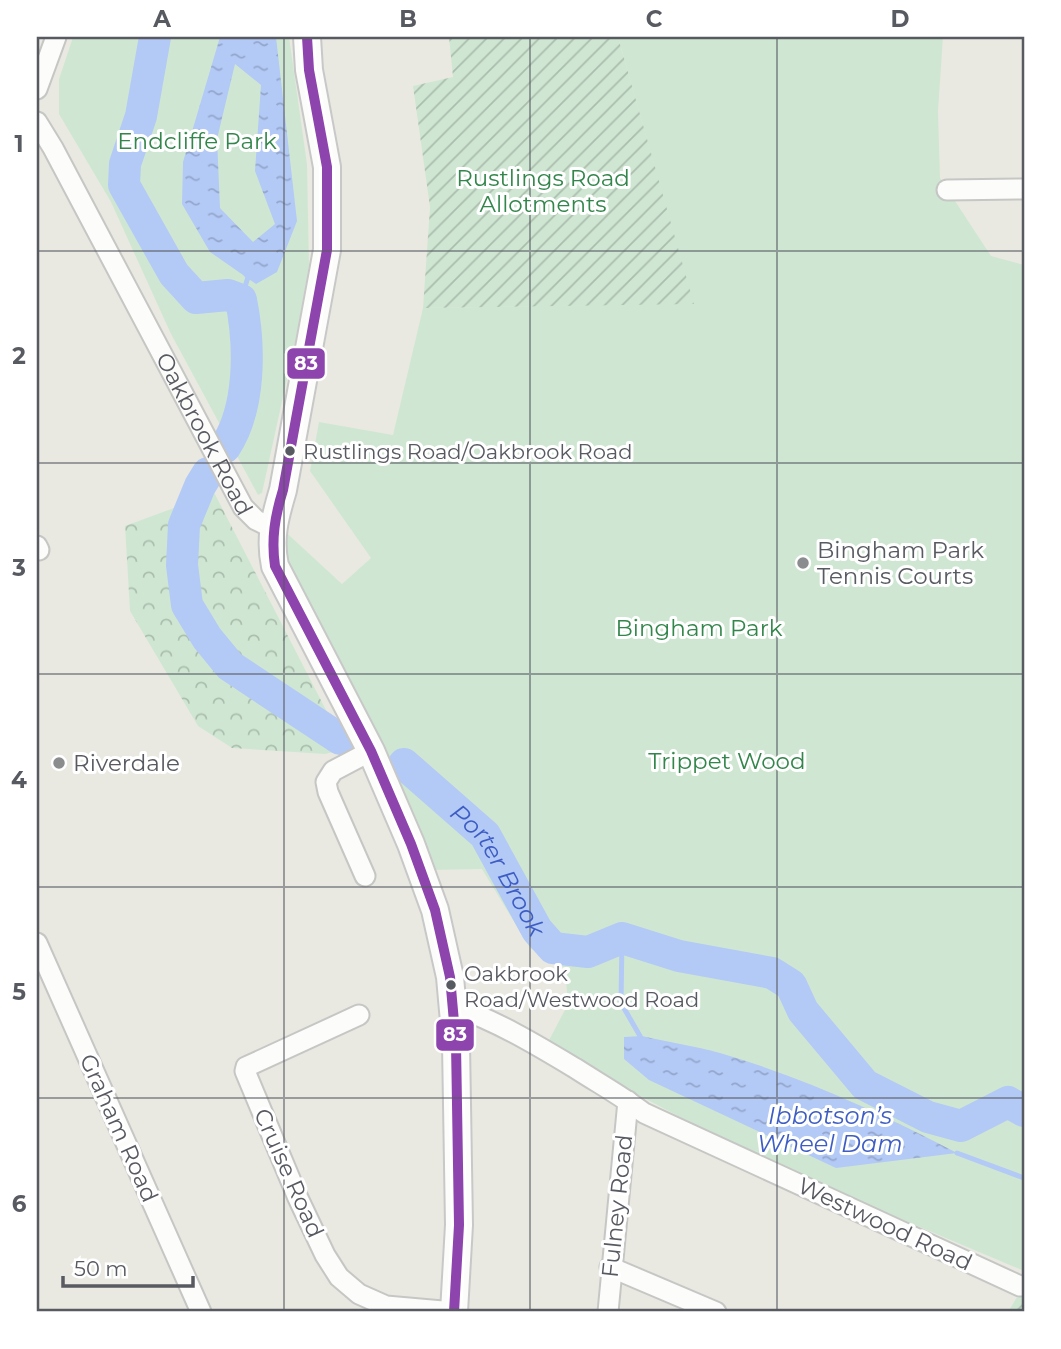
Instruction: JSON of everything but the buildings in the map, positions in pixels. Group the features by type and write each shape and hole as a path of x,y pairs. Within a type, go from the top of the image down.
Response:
{"street":[{"path":"37,89 56,37"},
{"path":"272,528 283,490 327,250 327,167 309,70 307,37"},
{"name":"Oakbrook Road","path":"37,122 243,507 256,520 272,528 271,548 275,566 371,751 411,844 435,910 450,977 453,1006 459,1225 454,1312"},
{"path":"947,190 1024,189"},
{"path":"365,876 326,782 333,771 371,751"},
{"name":"Graham Road","path":"37,943 201,1312"},
{"name":"Westwood Road","path":"453,1006 485,1017 524,1037 644,1113 1020,1286"},
{"name":"Cruise Road","path":"359,1015 246,1067 245,1071 298,1198 325,1255 339,1277 359,1294 386,1306 454,1312"},
{"name":"Fulney Road","path":"608,1312 610,1267 628,1101"},
{"path":"610,1267 716,1312"}],"green space":[{"name":"Endcliffe Park","path":"73,37 289,37 307,164 309,265 262,493 258,495 171,334 111,202 59,114 59,79"},
{"name":"Rustlings Road Allotments","path":"449,37 618,37 694,304 423,308 430,207 413,86 453,77"},
{"name":"Bingham Park","path":"618,37 943,37 938,111 940,178 991,256 1024,265 1024,1271 759,1159 546,1046 568,1004 565,968 530,948 482,869 431,870 278,563 278,525 342,584 371,558 310,471 319,422 393,435 423,308 693,303"},
{"path":"201,467 346,749 325,754 232,748 198,726 130,611 125,526 182,505"},
{"path":"1024,1285 1024,1312 1008,1312"}],"water":[{"path":"220,37 276,37 297,221 277,272 256,284 210,252 182,204 183,162","holes":["235,64 261,85 255,171 275,224 253,242 220,208 217,139"]},
{"name":"Ibbotson’s Wheel Dam","path":"642,1036 720,1053 781,1073 870,1110 957,1153 836,1168 649,1080 624,1059 624,1037"}],"waterway":[{"name":"Porter Brook","path":"155,37 141,116 125,164 124,185 174,274 196,298 228,295 241,300 247,356 244,395 234,431 225,447"},
{"path":"241,300 248,277 246,274"},
{"name":"Porter Brook","path":"208,473 184,525 182,565 187,605 207,638 230,666 340,739"},
{"name":"Porter Brook","path":"404,764 485,835 537,930 553,948 588,952 622,938 679,956 772,973 791,985 803,1011 865,1085 928,1117 961,1126 1008,1102 1024,1111"},
{"path":"622,938 621,1003 640,1036"},
{"path":"957,1153 1024,1178"}],"transit line":[{"name":"83","path":"307,37 309,70 327,167 327,250 276,518 273,546 275,566 371,751 411,844 435,910 450,977 456,1044 459,1225 454,1312"}],"place":[{"name":"Rustlings Road/Oakbrook Road","path":"290,451"},
{"name":"Bingham Park Tennis Courts","path":"803,563"},
{"name":"Riverdale","path":"59,763"},
{"name":"Oakbrook Road/Westwood Road","path":"451,985"}],"park label":[{"name":"Trippet Wood","path":"727,761"}]}
